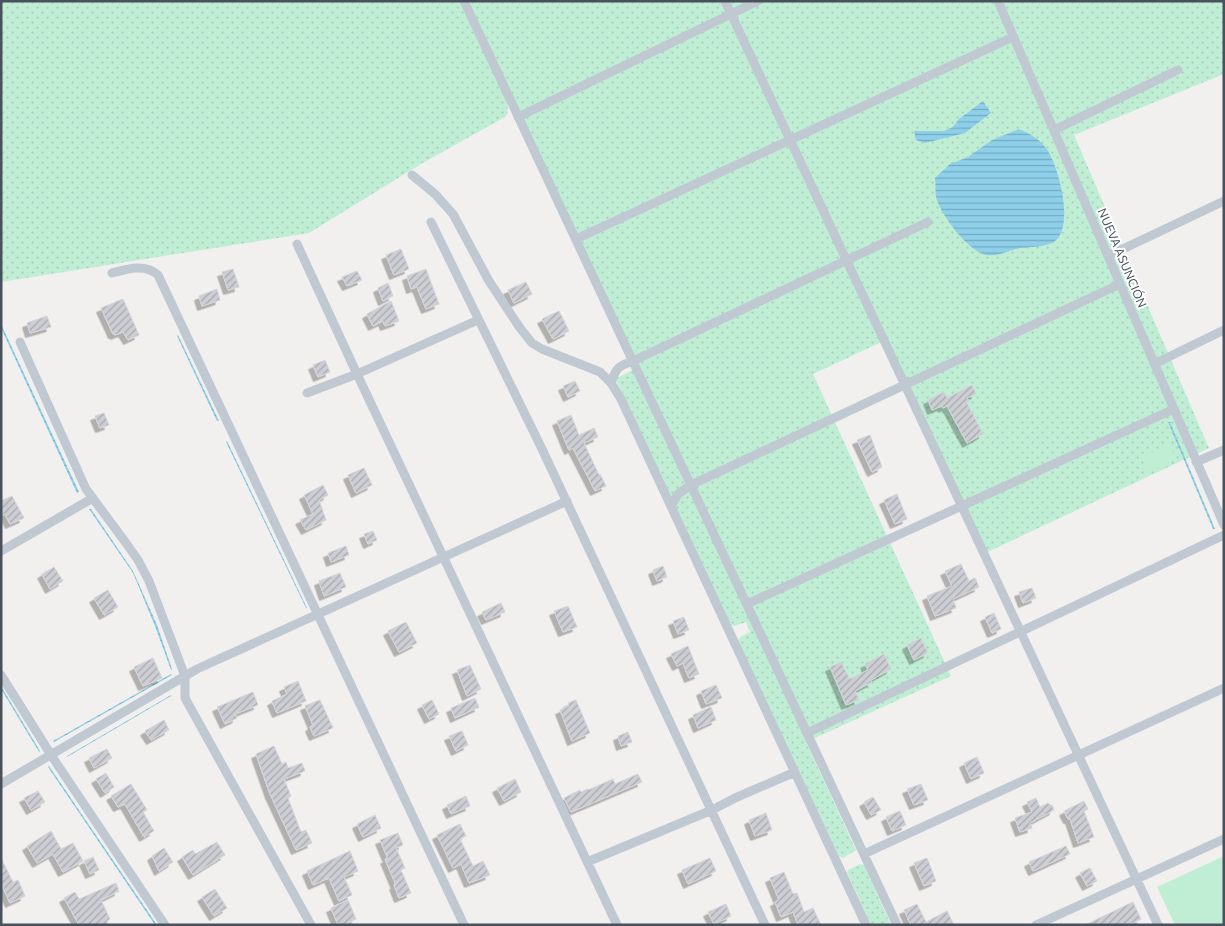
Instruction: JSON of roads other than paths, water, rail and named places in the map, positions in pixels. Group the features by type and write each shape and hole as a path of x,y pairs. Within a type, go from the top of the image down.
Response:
{"street":[{"path":"464,1 897,925"},
{"path":"725,1 1158,925"},
{"path":"518,117 758,1"},
{"name":"NUEVA ASUNCIÓN","path":"999,1 1224,525"},
{"path":"576,238 1013,37"},
{"path":"1054,130 1178,70"},
{"path":"412,175 453,214 489,281 532,343 542,349 600,372 611,383 621,399 866,925"},
{"path":"1108,256 1224,201"},
{"path":"430,222 566,502 766,925"},
{"path":"611,383 616,370 622,364 633,361 928,222"},
{"path":"297,244 617,925"},
{"path":"112,273 132,267 148,269 158,275 464,925"},
{"path":"671,506 678,494 691,486 1120,284"},
{"path":"307,393 357,374 478,320"},
{"path":"1154,364 1224,330"},
{"path":"20,342 86,488 138,560 149,581 185,676 186,698 311,925"},
{"path":"747,604 1174,409"},
{"path":"1196,462 1224,450"},
{"path":"1,551 93,498"},
{"path":"1,784 197,669 566,502"},
{"path":"807,732 1224,535"},
{"path":"1,675 50,754 165,925"},
{"path":"864,854 1224,688"},
{"path":"587,862 712,810 795,772"},
{"path":"1036,925 1224,839"}],"water":[{"path":"983,101 991,113 965,133 925,143 916,140 914,131 944,131 953,127 959,119"},
{"path":"1019,129 1032,135 1039,141 1052,159 1063,195 1064,221 1062,231 1054,242 1045,245 1017,249 996,255 987,255 980,253 972,247 956,232 949,222 936,197 935,178 950,164 968,157 992,140"},
{"path":"1,324 79,492 77,493 1,328"},
{"path":"178,335 219,421 217,421"},
{"path":"1168,422 1170,422 1215,529 1213,529"},
{"path":"227,441 307,608 226,442"},
{"path":"89,509 91,509 133,571 157,625 171,670 133,573"},
{"path":"171,674 172,675 53,741"},
{"path":"1,686 40,751 39,752 1,689"},
{"path":"171,696 67,757 67,756"},
{"path":"49,766 157,925 155,925"}]}
